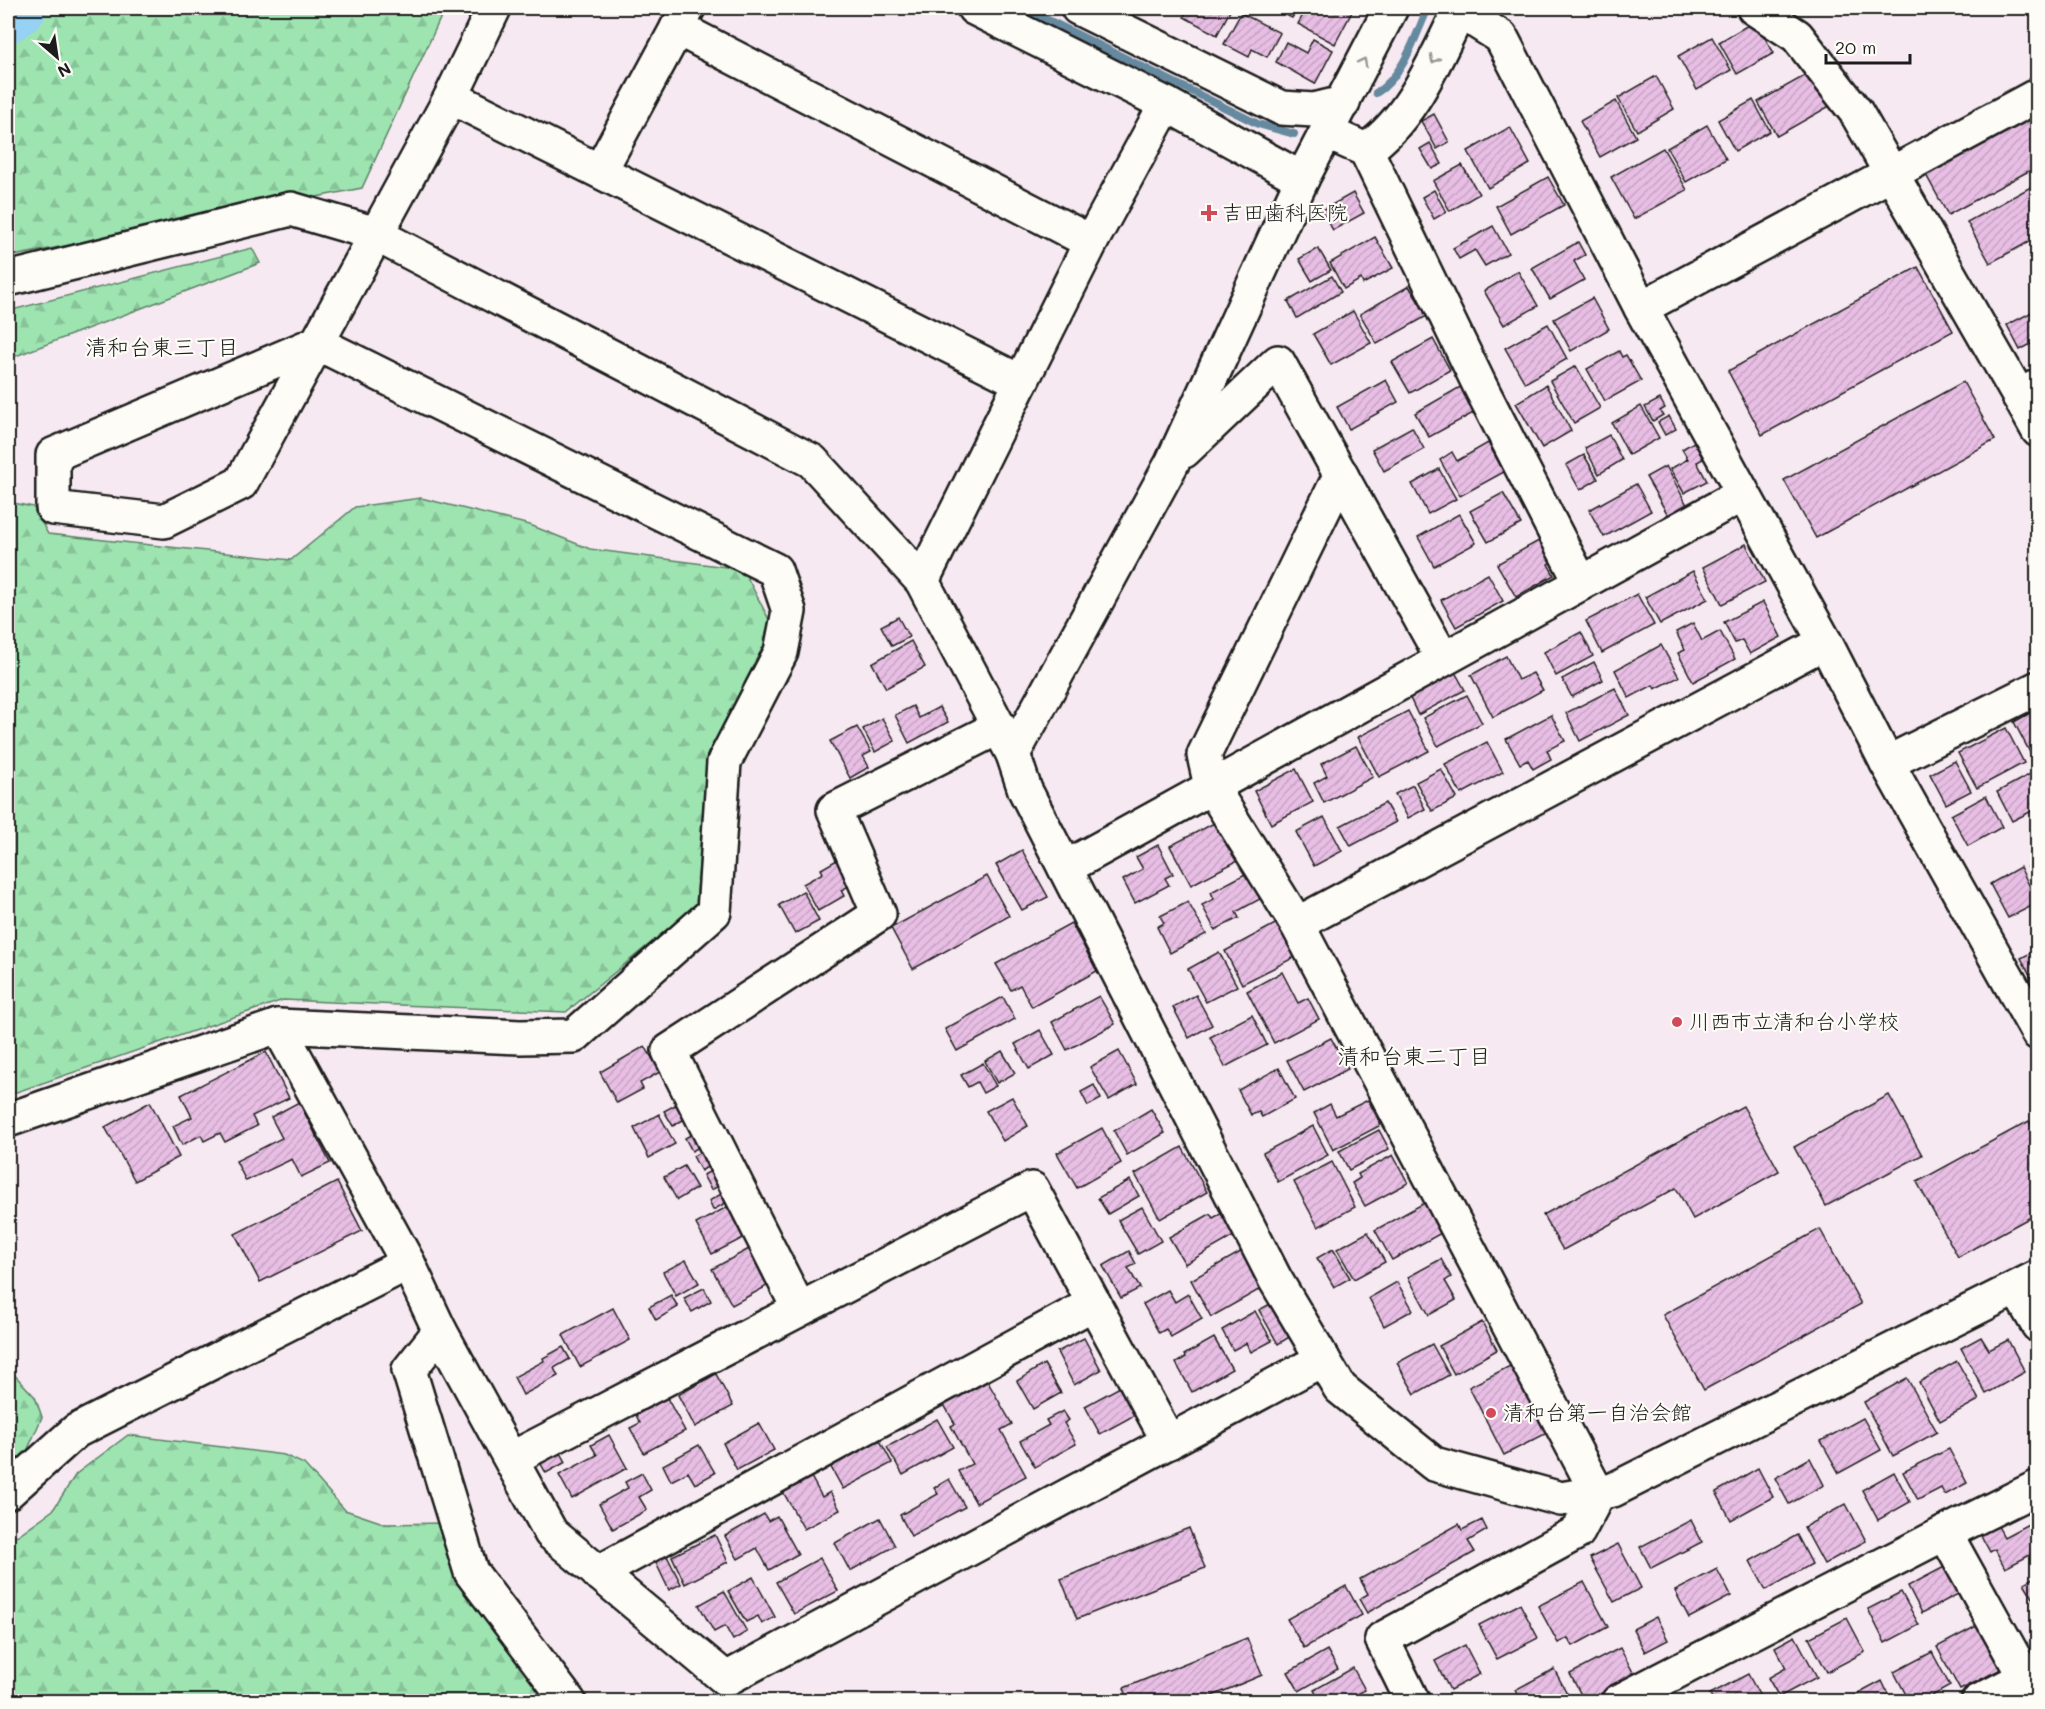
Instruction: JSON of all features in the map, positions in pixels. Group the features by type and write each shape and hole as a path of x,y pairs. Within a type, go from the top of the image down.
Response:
{"street":[{"path":"8,1119 278,1026 520,1037 574,1036 714,912 724,762 781,652 789,611 775,570 317,344 53,455 53,508 164,521 241,483 317,344 451,97 494,8"},
{"path":"974,8 1166,104 1302,178"},
{"path":"1078,8 1281,108 1314,110 1343,103"},
{"path":"799,1309 669,1051 879,914 834,810 1006,740 1172,463 1302,178 1328,133 1391,8"},
{"path":"1366,150 1386,136 1408,106 1459,8 1501,36 1641,308 1825,642 1887,763 2037,1033"},
{"path":"1754,8 1797,36 1856,112 2028,391 2037,430"},
{"path":"600,171 682,18 1091,242"},
{"path":"1641,308 2037,94"},
{"path":"451,97 1021,382"},
{"path":"922,581 1091,242 1166,104"},
{"path":"1328,133 1366,150 1480,386 1581,583"},
{"path":"8,279 291,209 376,235 812,461 922,581 1006,740 1025,790 1275,1279 1340,1388 1434,1464 1562,1499 1599,1494 1661,1467 2027,1283 2037,1325"},
{"path":"1172,463 1278,362 1443,659"},
{"path":"1341,474 1204,755 1210,786 1297,924 1599,1494"},
{"path":"1065,868 1743,494"},
{"path":"1297,924 1825,642"},
{"path":"1887,763 2037,688"},
{"path":"278,1026 408,1263 440,1331 551,1533 726,1679 1323,1359"},
{"path":"511,1458 1032,1189 1169,1442"},
{"path":"8,1492 76,1431 408,1263"},
{"path":"598,1573 1094,1303"},
{"path":"440,1331 409,1370 471,1572 569,1701"},
{"path":"1617,1701 2037,1487"},
{"path":"1413,1701 1382,1639 1578,1532 1599,1494"},
{"path":"1945,1533 2031,1689 1978,1701"}],"green space":[{"path":"8,8 445,8 362,188 8,257"},
{"path":"252,248 260,263 8,359 8,311"},
{"path":"421,498 530,525 590,549 726,567 746,575 776,633 707,762 696,906 566,1012 283,1000 8,1095 8,502 33,507 48,534 291,560 355,507"},
{"path":"8,1368 35,1397 42,1417 24,1458 8,1465"},
{"path":"128,1435 284,1455 304,1464 345,1510 386,1524 444,1523 466,1581 545,1701 8,1701 8,1538 18,1535 53,1510 76,1474"}],"building":[{"path":"1188,8 1231,9 1217,35 1184,17"},
{"path":"1272,8 1298,8 1292,18"},
{"path":"1307,8 1318,13 1321,8 1354,8 1335,44 1298,24"},
{"path":"1241,13 1280,33 1267,57 1252,49 1249,57 1224,44"},
{"path":"1755,21 1774,53 1737,74 1719,42"},
{"path":"1712,37 1731,70 1697,90 1678,56"},
{"path":"1313,39 1333,50 1315,84 1276,62 1286,42 1306,53"},
{"path":"1817,69 1835,103 1777,136 1758,102"},
{"path":"1656,76 1674,109 1637,131 1618,98"},
{"path":"1753,100 1770,131 1735,151 1718,120"},
{"path":"1616,101 1636,137 1600,157 1580,121"},
{"path":"2038,111 2038,166 1948,215 1925,173"},
{"path":"1434,114 1449,142 1437,149 1421,121"},
{"path":"1707,125 1726,159 1686,182 1667,148"},
{"path":"1510,127 1530,164 1488,188 1468,151"},
{"path":"1430,143 1442,164 1432,169 1420,149"},
{"path":"1663,148 1687,190 1634,219 1611,177"},
{"path":"1462,165 1479,194 1450,211 1433,181"},
{"path":"1548,177 1564,205 1511,234 1496,206"},
{"path":"2038,183 2038,237 1990,263 1967,222"},
{"path":"1434,190 1446,212 1434,219 1422,197"},
{"path":"1353,193 1364,213 1333,230 1321,211"},
{"path":"1493,226 1508,253 1485,266 1475,250 1459,259 1453,248"},
{"path":"1375,237 1393,268 1363,284 1361,279 1344,289 1330,263"},
{"path":"1578,242 1585,255 1574,261 1584,280 1550,299 1532,268"},
{"path":"1318,248 1331,270 1312,281 1299,259"},
{"path":"1918,267 1953,331 1762,435 1728,371"},
{"path":"1518,271 1538,306 1504,325 1484,291"},
{"path":"1332,276 1341,292 1297,318 1288,301"},
{"path":"1409,286 1427,316 1377,344 1360,314"},
{"path":"1592,298 1609,329 1571,351 1554,319"},
{"path":"1353,311 1371,343 1331,365 1313,334"},
{"path":"2034,311 2038,317 2038,340 2020,350 2007,325"},
{"path":"1548,324 1567,359 1525,383 1505,348"},
{"path":"1433,339 1450,370 1410,393 1392,362"},
{"path":"1619,351 1622,357 1626,355 1641,381 1605,401 1587,369"},
{"path":"1576,366 1600,408 1574,423 1550,381"},
{"path":"1386,380 1398,402 1349,429 1337,407"},
{"path":"1963,382 1995,440 1816,538 1784,480"},
{"path":"1546,385 1571,431 1542,448 1516,403"},
{"path":"1462,386 1477,411 1429,437 1415,413"},
{"path":"1660,399 1665,408 1660,411 1663,415 1653,421 1645,407"},
{"path":"1641,406 1659,438 1629,455 1612,423"},
{"path":"1669,416 1676,429 1665,435 1658,422"},
{"path":"1412,427 1424,449 1384,471 1372,449"},
{"path":"1609,435 1622,460 1599,474 1585,448"},
{"path":"1694,442 1703,459 1697,462 1707,481 1684,493 1670,469 1688,459 1682,449"},
{"path":"1488,443 1504,472 1460,496 1440,460 1452,452 1457,461"},
{"path":"1584,455 1598,479 1580,490 1566,465"},
{"path":"1666,466 1687,505 1668,515 1646,477"},
{"path":"1439,469 1456,499 1428,514 1412,484"},
{"path":"1636,484 1651,511 1604,537 1589,510"},
{"path":"1503,493 1521,524 1488,542 1470,511"},
{"path":"1459,514 1476,543 1434,566 1418,537"},
{"path":"1544,538 1556,560 1548,564 1554,575 1516,597 1497,564"},
{"path":"1746,544 1765,582 1722,604 1703,567"},
{"path":"1693,571 1708,599 1660,624 1645,597"},
{"path":"1488,574 1503,601 1456,627 1441,600"},
{"path":"1637,594 1654,625 1602,653 1586,621"},
{"path":"1763,602 1781,637 1750,654 1742,640 1735,643 1724,622"},
{"path":"898,617 909,637 892,646 881,626"},
{"path":"1693,623 1702,641 1720,631 1735,659 1693,682 1678,653 1685,650 1676,632"},
{"path":"1581,632 1593,656 1556,676 1544,652"},
{"path":"911,641 925,667 886,688 872,663"},
{"path":"1661,645 1679,677 1655,689 1653,685 1629,698 1615,670"},
{"path":"1506,656 1518,680 1533,673 1543,690 1493,717 1471,675"},
{"path":"1594,662 1603,680 1572,697 1562,679"},
{"path":"1455,672 1465,690 1418,715 1409,696"},
{"path":"1615,688 1629,715 1580,741 1566,713"},
{"path":"1467,695 1482,723 1438,746 1423,718"},
{"path":"913,706 919,718 939,707 948,722 909,743 895,715"},
{"path":"1408,711 1429,751 1379,777 1358,737"},
{"path":"2032,712 2038,722 2038,757 2034,760 2014,722"},
{"path":"1551,715 1565,741 1547,750 1551,759 1533,769 1528,760 1520,764 1506,739"},
{"path":"882,718 895,741 875,752 863,729"},
{"path":"857,727 871,752 863,756 869,767 850,778 830,741"},
{"path":"2006,728 2024,763 1977,788 1958,753"},
{"path":"1487,742 1503,772 1461,794 1445,764"},
{"path":"1356,746 1373,777 1324,803 1314,783 1327,776 1321,764"},
{"path":"1955,761 1971,791 1946,804 1930,774"},
{"path":"1296,769 1313,802 1271,824 1254,791"},
{"path":"1441,769 1457,798 1432,811 1416,782"},
{"path":"2032,773 2038,783 2038,808 2012,821 1997,792"},
{"path":"1413,785 1425,809 1408,818 1395,794"},
{"path":"1986,796 2002,827 1968,846 1951,815"},
{"path":"1385,803 1396,822 1351,846 1340,826"},
{"path":"1324,817 1342,851 1314,866 1296,832"},
{"path":"1218,821 1239,860 1191,885 1170,846"},
{"path":"1158,845 1173,874 1165,878 1169,885 1135,903 1123,880 1143,869 1136,857"},
{"path":"1022,850 1048,897 1022,910 996,865"},
{"path":"844,856 859,881 841,890 844,896 818,911 803,884 823,873 821,869"},
{"path":"2038,862 2038,885 2028,867"},
{"path":"2020,867 2038,903 2008,918 1990,884"},
{"path":"1247,873 1260,899 1236,912 1239,918 1215,930 1202,905 1214,899 1211,892"},
{"path":"987,876 1009,916 913,969 891,928"},
{"path":"803,891 819,921 795,934 779,905"},
{"path":"1188,902 1206,934 1170,953 1157,927 1164,923 1160,916"},
{"path":"1071,923 1097,971 1032,1007 1020,985 1011,990 996,964"},
{"path":"1277,923 1295,957 1242,984 1225,951"},
{"path":"2038,949 2038,986 2036,986 2021,958"},
{"path":"1219,952 1237,986 1206,1002 1188,969"},
{"path":"1282,972 1298,1003 1308,998 1319,1019 1274,1043 1247,991"},
{"path":"1196,995 1212,1025 1189,1038 1173,1007"},
{"path":"1099,996 1115,1024 1067,1050 1052,1022"},
{"path":"1003,997 1015,1019 957,1051 945,1029"},
{"path":"1252,1015 1267,1045 1225,1067 1210,1037"},
{"path":"1040,1030 1054,1055 1029,1069 1015,1044"},
{"path":"1331,1038 1348,1069 1304,1092 1287,1060"},
{"path":"645,1046 660,1072 640,1083 643,1089 617,1103 600,1072"},
{"path":"1002,1051 1015,1073 997,1083 985,1061"},
{"path":"1119,1051 1137,1084 1109,1100 1090,1067"},
{"path":"266,1052 289,1098 252,1116 257,1126 225,1142 220,1133 204,1141 201,1135 182,1145 173,1126 192,1117 181,1095"},
{"path":"983,1063 996,1086 983,1093 977,1082 968,1087 961,1075"},
{"path":"1279,1068 1295,1099 1262,1117 1259,1112 1251,1115 1238,1090"},
{"path":"1094,1085 1101,1099 1088,1106 1081,1092"},
{"path":"1889,1095 1922,1155 1826,1206 1794,1147"},
{"path":"1012,1097 1028,1126 1003,1141 986,1111"},
{"path":"1368,1100 1381,1125 1333,1150 1314,1113 1330,1104 1336,1116"},
{"path":"150,1102 179,1157 135,1181 105,1127"},
{"path":"299,1102 330,1163 301,1177 292,1159 246,1181 236,1161 282,1138 271,1117"},
{"path":"679,1103 688,1117 673,1126 664,1111"},
{"path":"1743,1106 1779,1171 1693,1219 1676,1188 1563,1250 1543,1215"},
{"path":"1151,1109 1165,1133 1127,1155 1114,1131"},
{"path":"659,1114 675,1144 649,1158 634,1128"},
{"path":"2029,1121 2038,1137 2038,1213 1958,1257 1917,1182"},
{"path":"1313,1126 1328,1155 1278,1182 1263,1153"},
{"path":"1102,1128 1121,1163 1077,1188 1057,1153"},
{"path":"1379,1130 1389,1149 1349,1170 1339,1151"},
{"path":"698,1131 705,1144 692,1151 685,1138"},
{"path":"1182,1147 1207,1192 1160,1219 1135,1174"},
{"path":"706,1149 714,1163 701,1171 693,1156"},
{"path":"1393,1155 1408,1183 1365,1206 1352,1183 1360,1178 1358,1174"},
{"path":"1332,1162 1355,1207 1318,1227 1294,1182"},
{"path":"684,1166 697,1188 677,1200 664,1177"},
{"path":"715,1169 723,1184 711,1190 703,1175"},
{"path":"1130,1180 1139,1196 1108,1214 1098,1198"},
{"path":"337,1182 362,1231 260,1282 235,1234"},
{"path":"728,1190 733,1199 713,1210 709,1201"},
{"path":"1428,1201 1445,1231 1392,1260 1375,1230"},
{"path":"734,1203 751,1234 712,1254 696,1224"},
{"path":"1142,1207 1161,1241 1138,1254 1118,1220"},
{"path":"1224,1212 1236,1235 1185,1264 1169,1237 1210,1214 1213,1218"},
{"path":"1820,1229 1861,1304 1704,1390 1663,1315"},
{"path":"1368,1232 1385,1262 1354,1279 1337,1249"},
{"path":"758,1244 778,1280 732,1305 712,1269"},
{"path":"1333,1249 1350,1278 1334,1287 1317,1258"},
{"path":"1244,1250 1264,1287 1211,1317 1191,1280"},
{"path":"1129,1251 1136,1264 1128,1268 1140,1288 1121,1298 1103,1266"},
{"path":"1441,1259 1451,1277 1445,1281 1456,1300 1429,1315 1408,1277"},
{"path":"686,1260 699,1283 676,1296 663,1272"},
{"path":"1397,1282 1413,1310 1384,1326 1369,1298"},
{"path":"704,1288 711,1301 692,1312 684,1298"},
{"path":"1168,1290 1175,1302 1188,1294 1202,1319 1171,1337 1166,1329 1159,1333 1143,1304"},
{"path":"671,1295 678,1307 656,1320 649,1307"},
{"path":"1272,1303 1291,1336 1278,1344 1259,1310"},
{"path":"613,1308 630,1340 580,1367 563,1335"},
{"path":"1255,1311 1272,1341 1251,1352 1246,1343 1233,1350 1222,1330"},
{"path":"1482,1322 1497,1350 1454,1374 1439,1346"},
{"path":"1981,1337 1989,1350 2008,1340 2025,1372 1986,1394 1961,1348"},
{"path":"1084,1338 1101,1370 1074,1385 1057,1352"},
{"path":"1214,1338 1232,1369 1192,1392 1176,1363 1186,1357 1184,1355"},
{"path":"1432,1344 1449,1375 1415,1394 1397,1363"},
{"path":"563,1347 570,1359 554,1368 558,1376 523,1395 514,1377 544,1361 543,1358"},
{"path":"1957,1361 1979,1400 1940,1421 1919,1382"},
{"path":"1044,1364 1061,1393 1033,1409 1017,1381"},
{"path":"1514,1364 1549,1432 1504,1455 1469,1387"},
{"path":"716,1374 733,1406 695,1427 678,1395"},
{"path":"985,1377 1012,1424 1001,1430 1026,1476 976,1503 958,1471 972,1464 951,1426 955,1424 942,1401"},
{"path":"1907,1378 1937,1432 1893,1456 1864,1402"},
{"path":"1131,1381 1146,1409 1100,1434 1085,1406"},
{"path":"667,1398 685,1431 644,1453 630,1428 640,1423 636,1415"},
{"path":"1063,1411 1069,1420 1064,1423 1076,1444 1035,1467 1020,1441 1049,1425 1046,1420"},
{"path":"1863,1418 1881,1450 1839,1473 1821,1441"},
{"path":"937,1419 953,1447 903,1475 887,1447"},
{"path":"759,1423 774,1450 737,1470 723,1443"},
{"path":"876,1433 892,1463 843,1489 827,1460"},
{"path":"609,1435 627,1468 572,1499 559,1475 597,1455 591,1445"},
{"path":"556,1444 566,1462 546,1473 536,1455"},
{"path":"699,1445 715,1473 695,1484 688,1472 671,1481 663,1465"},
{"path":"1949,1449 1967,1483 1945,1495 1941,1488 1918,1500 1903,1472"},
{"path":"1810,1458 1824,1485 1789,1504 1775,1478"},
{"path":"1758,1468 1773,1497 1731,1520 1716,1492"},
{"path":"1894,1472 1910,1502 1878,1520 1862,1490"},
{"path":"642,1473 651,1490 639,1497 647,1510 613,1529 599,1504 628,1488 625,1482"},
{"path":"810,1475 822,1497 830,1492 840,1510 804,1529 782,1490"},
{"path":"949,1479 965,1507 911,1536 900,1515 938,1494 934,1488"},
{"path":"1846,1504 1866,1541 1824,1564 1804,1527"},
{"path":"764,1514 768,1521 777,1516 798,1554 769,1570 757,1548 738,1559 725,1536"},
{"path":"880,1518 895,1546 850,1571 835,1543"},
{"path":"1994,1519 2004,1537 2032,1522 2038,1532 2038,1551 2005,1568 1995,1549 1990,1552 1977,1528"},
{"path":"1482,1520 1487,1530 1468,1541 1475,1552 1367,1613 1359,1599 1368,1594 1360,1579 1459,1524 1462,1530"},
{"path":"1691,1520 1702,1542 1651,1568 1640,1547"},
{"path":"1189,1528 1205,1568 1077,1619 1061,1579"},
{"path":"715,1535 728,1562 685,1584 672,1556"},
{"path":"1797,1535 1812,1564 1766,1590 1750,1561"},
{"path":"1618,1544 1641,1588 1614,1602 1590,1558"},
{"path":"667,1556 681,1584 669,1590 655,1561"},
{"path":"820,1558 838,1591 794,1614 776,1582"},
{"path":"1948,1565 1962,1592 1922,1613 1908,1586"},
{"path":"1717,1569 1731,1596 1689,1618 1675,1591"},
{"path":"2038,1575 2038,1606 2024,1583"},
{"path":"753,1577 775,1617 762,1624 758,1616 746,1622 728,1591"},
{"path":"1584,1582 1608,1627 1573,1646 1568,1638 1558,1643 1538,1606"},
{"path":"1346,1586 1362,1615 1304,1648 1287,1619"},
{"path":"724,1591 747,1632 733,1640 725,1626 714,1632 699,1605"},
{"path":"1901,1592 1919,1625 1885,1643 1868,1609"},
{"path":"1520,1604 1538,1638 1497,1659 1479,1625"},
{"path":"1656,1617 1668,1640 1645,1652 1633,1629"},
{"path":"1847,1618 1865,1652 1827,1672 1809,1638"},
{"path":"1982,1623 2005,1667 1960,1690 1937,1647"},
{"path":"1795,1636 1817,1677 1779,1697 1768,1678 1786,1668 1775,1647"},
{"path":"1247,1638 1262,1675 1198,1702 1129,1702 1124,1688"},
{"path":"1465,1645 1480,1674 1450,1690 1435,1661"},
{"path":"1620,1648 1635,1676 1585,1702 1570,1674"},
{"path":"1327,1650 1338,1669 1299,1691 1288,1672"},
{"path":"1932,1652 1950,1686 1921,1702 1910,1702 1894,1672"},
{"path":"1353,1668 1365,1690 1344,1702 1320,1702 1314,1690"},
{"path":"1554,1669 1569,1697 1560,1702 1521,1702 1515,1690"},
{"path":"1748,1674 1763,1702 1714,1702 1710,1694"},
{"path":"1882,1681 1892,1702 1843,1702"}],"waterway":[{"path":"8,17 21,8"},
{"path":"1024,8 1258,124 1294,134"},
{"path":"1376,93 1386,86 1401,66 1428,8"}],"place":[{"name":"吉田歯科医院","path":"1209,213"},
{"name":"川西市立清和台小学校","path":"1677,1022"},
{"name":"清和台第一自治会館","path":"1491,1413"}],"district":[{"name":"清和台東三丁目","path":"162,347"},
{"name":"清和台東二丁目","path":"1414,1056"}]}
